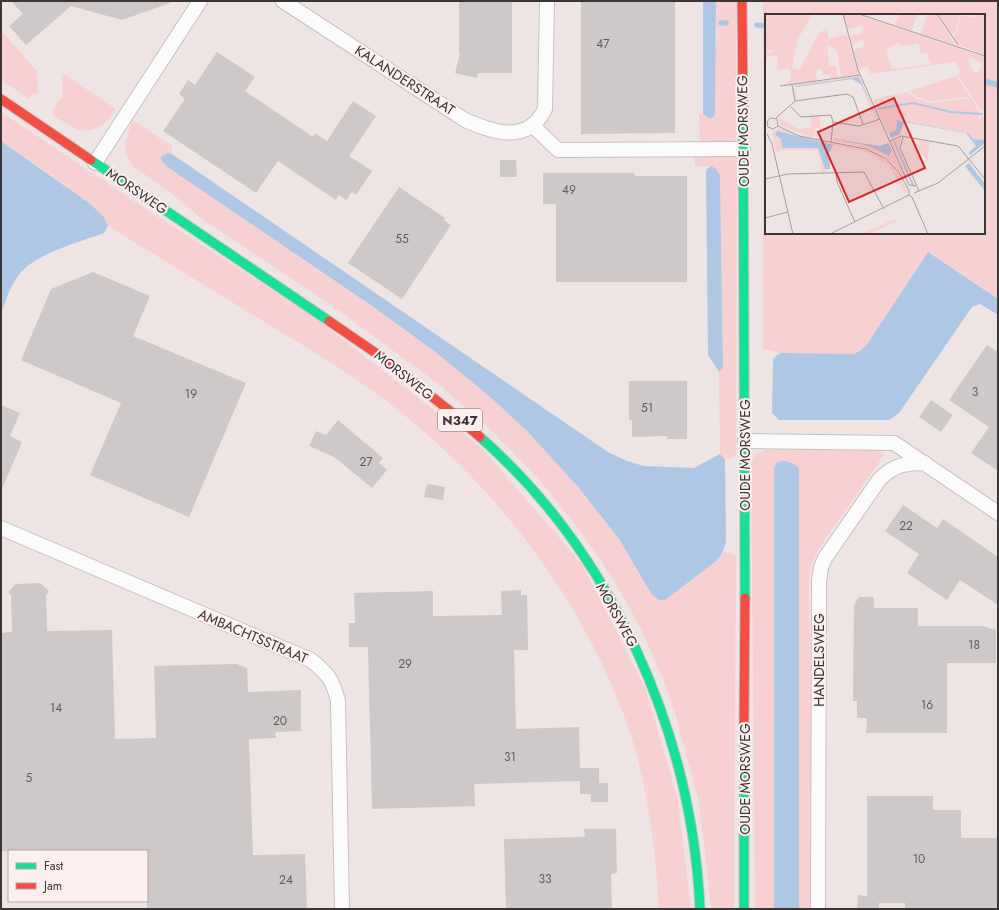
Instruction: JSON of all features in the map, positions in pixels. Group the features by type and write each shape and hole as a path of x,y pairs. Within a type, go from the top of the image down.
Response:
{"main road":[{"name":"OUDE MORSWEG","path":"742,1 745,442 744,909"},
{"name":"MORSWEG","path":"1,99 383,358 450,411 500,455 539,498 578,549 606,593 646,670 668,730 688,809 699,888 700,909"}],"street":[{"path":"95,163 200,1"},
{"name":"KALANDERSTRAAT","path":"283,1 465,120 479,126 504,133 518,132 533,126"},
{"path":"548,1 546,102 545,109 541,117 533,126 558,150 743,149"},
{"path":"745,442 894,443 998,513"},
{"name":"HANDELSWEG","path":"818,909 819,589 821,567 830,551 879,480 892,468 902,465 925,463"},
{"name":"AMBACHTSSTRAAT","path":"1,529 311,660 325,671 334,687 338,701 342,909"}],"shaded area":[{"path":"716,1 736,1 737,139 730,145 700,145 699,113 707,117 717,38"},
{"path":"763,1 998,1 998,299 928,252 868,343 861,350 854,354 781,353 763,349"},
{"path":"1,31 37,71 38,94 32,94 29,99 1,80"},
{"path":"62,73 116,109 108,120 92,130 83,130 70,126 54,116 54,108 62,97"},
{"path":"1,112 155,215 310,314 480,446 582,564 646,690 678,800 691,909 659,909 654,850 645,791 633,742 613,687 583,627 561,590 510,520 481,487 450,456 384,399 325,359 108,226 104,217 55,178 1,141"},
{"path":"132,120 172,146 172,154 168,153 166,166 375,308 434,351 488,395 528,432 579,488 619,539 652,595 659,600 665,600 715,562 724,551 736,555 734,909 711,909 699,802 675,713 663,679 641,629 619,589 578,528 537,477 509,448 481,421 438,384 334,307 205,221 167,190 134,167 127,156 125,146"},
{"path":"731,153 737,157 736,456 725,460 720,454 719,372 723,367 720,175 711,167 695,166 694,154"},
{"path":"882,448 884,455 820,547 811,565 809,579 812,801 811,909 799,909 777,463 774,468 774,909 755,909 751,462 756,454 765,450"}],"water":[{"path":"703,1 716,1 715,115 712,118 703,114"},
{"path":"1,141 89,203 104,217 108,226 104,233 45,255 25,268 18,276 8,294 1,313"},
{"path":"168,153 172,154 608,452 627,461 644,466 694,468 720,454 725,460 726,541 719,557 715,562 665,600 659,600 652,595 619,539 579,488 528,432 488,395 434,351 375,308 166,166 161,159 162,156"},
{"path":"711,166 716,169 720,175 723,367 719,372 708,355 706,172"},
{"path":"928,252 998,299 998,315 980,304 972,307 899,413 889,420 779,420 772,413 773,359 781,353 854,354 861,350 868,343"},
{"path":"784,461 792,463 799,468 799,909 774,909 774,468 777,462"}],"building":[{"path":"11,1 170,1 170,3 122,20 71,6 26,45 9,26 23,14"},
{"path":"459,1 512,1 512,73 478,73 477,78 455,73 460,53"},
{"path":"581,1 675,1 675,133 581,134"},
{"path":"217,52 255,77 245,91 313,137 315,133 327,141 353,101 376,116 349,156 372,171 356,195 352,192 346,200 339,195 336,200 278,161 256,193 163,131 185,99 179,94 188,80 195,85"},
{"path":"500,160 516,160 517,177 500,177"},
{"path":"543,173 634,173 635,176 687,176 687,282 556,282 556,204 543,204"},
{"path":"399,187 445,218 444,220 451,225 402,299 348,263"},
{"path":"93,272 150,296 133,336 246,383 189,517 90,475 121,403 21,360 51,289"},
{"path":"987,345 998,352 998,471 971,453 989,427 949,400"},
{"path":"629,381 687,381 687,439 667,439 667,436 632,437 632,420 629,420"},
{"path":"931,400 953,415 941,432 919,417"},
{"path":"1,405 20,413 10,436 22,442 1,491"},
{"path":"338,420 383,458 379,463 387,470 372,488 334,457 309,446 316,431 326,435"},
{"path":"427,484 445,487 443,500 424,497"},
{"path":"903,505 937,528 943,519 998,557 998,605 960,580 947,600 907,573 919,554 885,531"},
{"path":"40,583 49,591 46,595 47,631 112,630 115,739 156,738 154,666 237,664 247,668 248,692 301,690 301,731 275,732 276,738 249,739 253,855 305,854 307,909 147,909 148,850 1,851 1,633 12,632 11,595 8,592 16,584"},
{"path":"521,590 521,595 527,595 528,650 514,650 516,729 579,727 580,768 599,768 599,783 608,783 608,802 591,802 591,794 580,794 580,781 474,784 475,806 372,809 368,647 349,647 349,623 355,623 354,593 433,591 433,616 502,615 501,591"},
{"path":"859,597 874,597 874,608 918,608 918,626 983,626 996,630 996,663 947,663 947,733 866,733 867,718 857,718 857,701 853,701 854,605"},
{"path":"867,796 933,796 933,810 961,810 961,838 998,838 998,909 905,909 905,903 879,903 879,909 857,909 858,895 867,896"},
{"path":"584,829 616,829 617,873 611,874 612,909 506,909 504,839 585,837"}],"waterway":[{"path":"721,23 726,23"},
{"path":"757,25 765,26"},
{"path":"985,81 998,85"}],"traffic: fast":[{"path":"743,103 745,598"},
{"path":"91,160 329,321"},
{"path":"480,437 527,484 569,536 606,592 637,651 662,714 681,778 694,843 700,909"},
{"path":"744,723 744,909"}],"traffic: jam":[{"path":"742,1 743,103"},
{"path":"1,99 91,160"},
{"path":"329,321 383,358 450,411 480,437"},
{"path":"744,723 745,598"}]}
